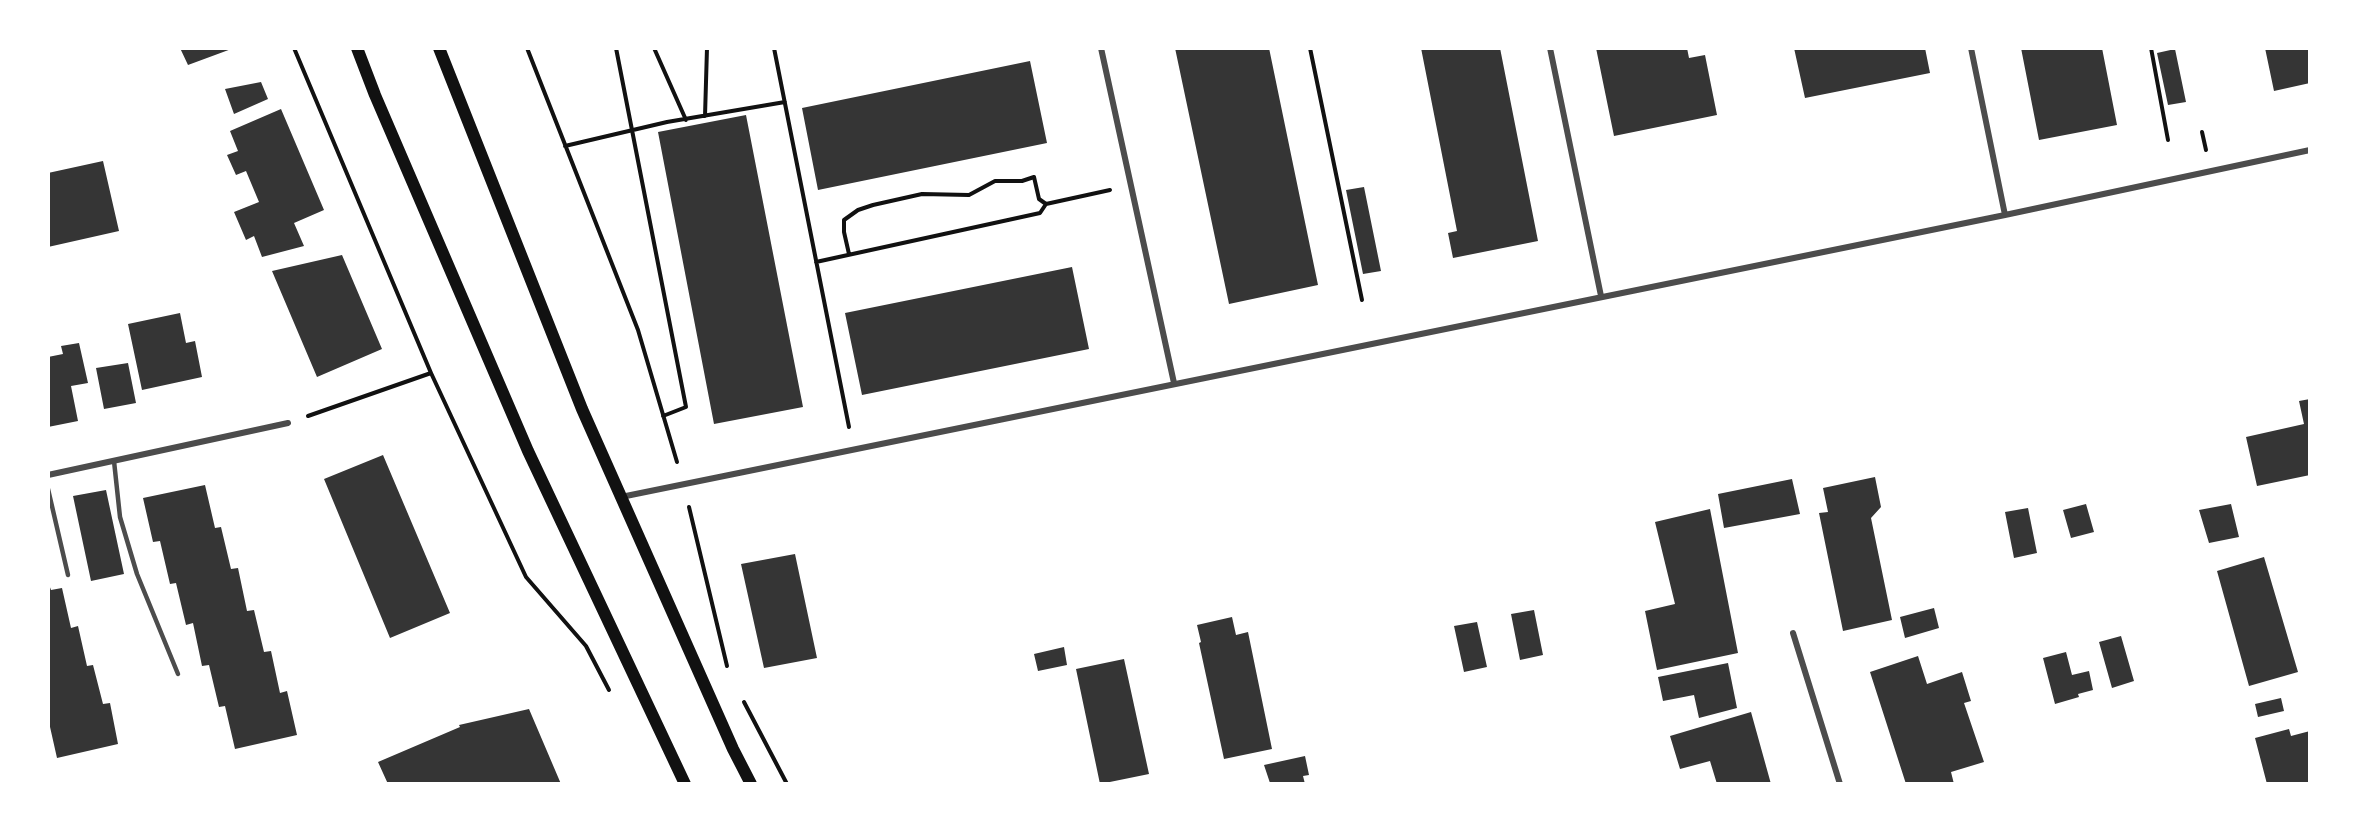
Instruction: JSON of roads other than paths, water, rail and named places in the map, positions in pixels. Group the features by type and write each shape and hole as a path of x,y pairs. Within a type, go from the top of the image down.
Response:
{"main road":[{"path":"357,48 528,451 685,784"},
{"path":"439,48 582,409 728,738 751,784"}],"street":[{"path":"1101,48 1174,383"},
{"path":"1550,48 1601,296"},
{"path":"1971,48 2005,215"},
{"path":"621,497 2005,215 2310,150"},
{"path":"48,475 288,423"},
{"path":"1793,633 1840,784"}],"lane":[{"path":"114,461 120,517 137,573 178,674"},
{"path":"48,489 68,575"}]}
